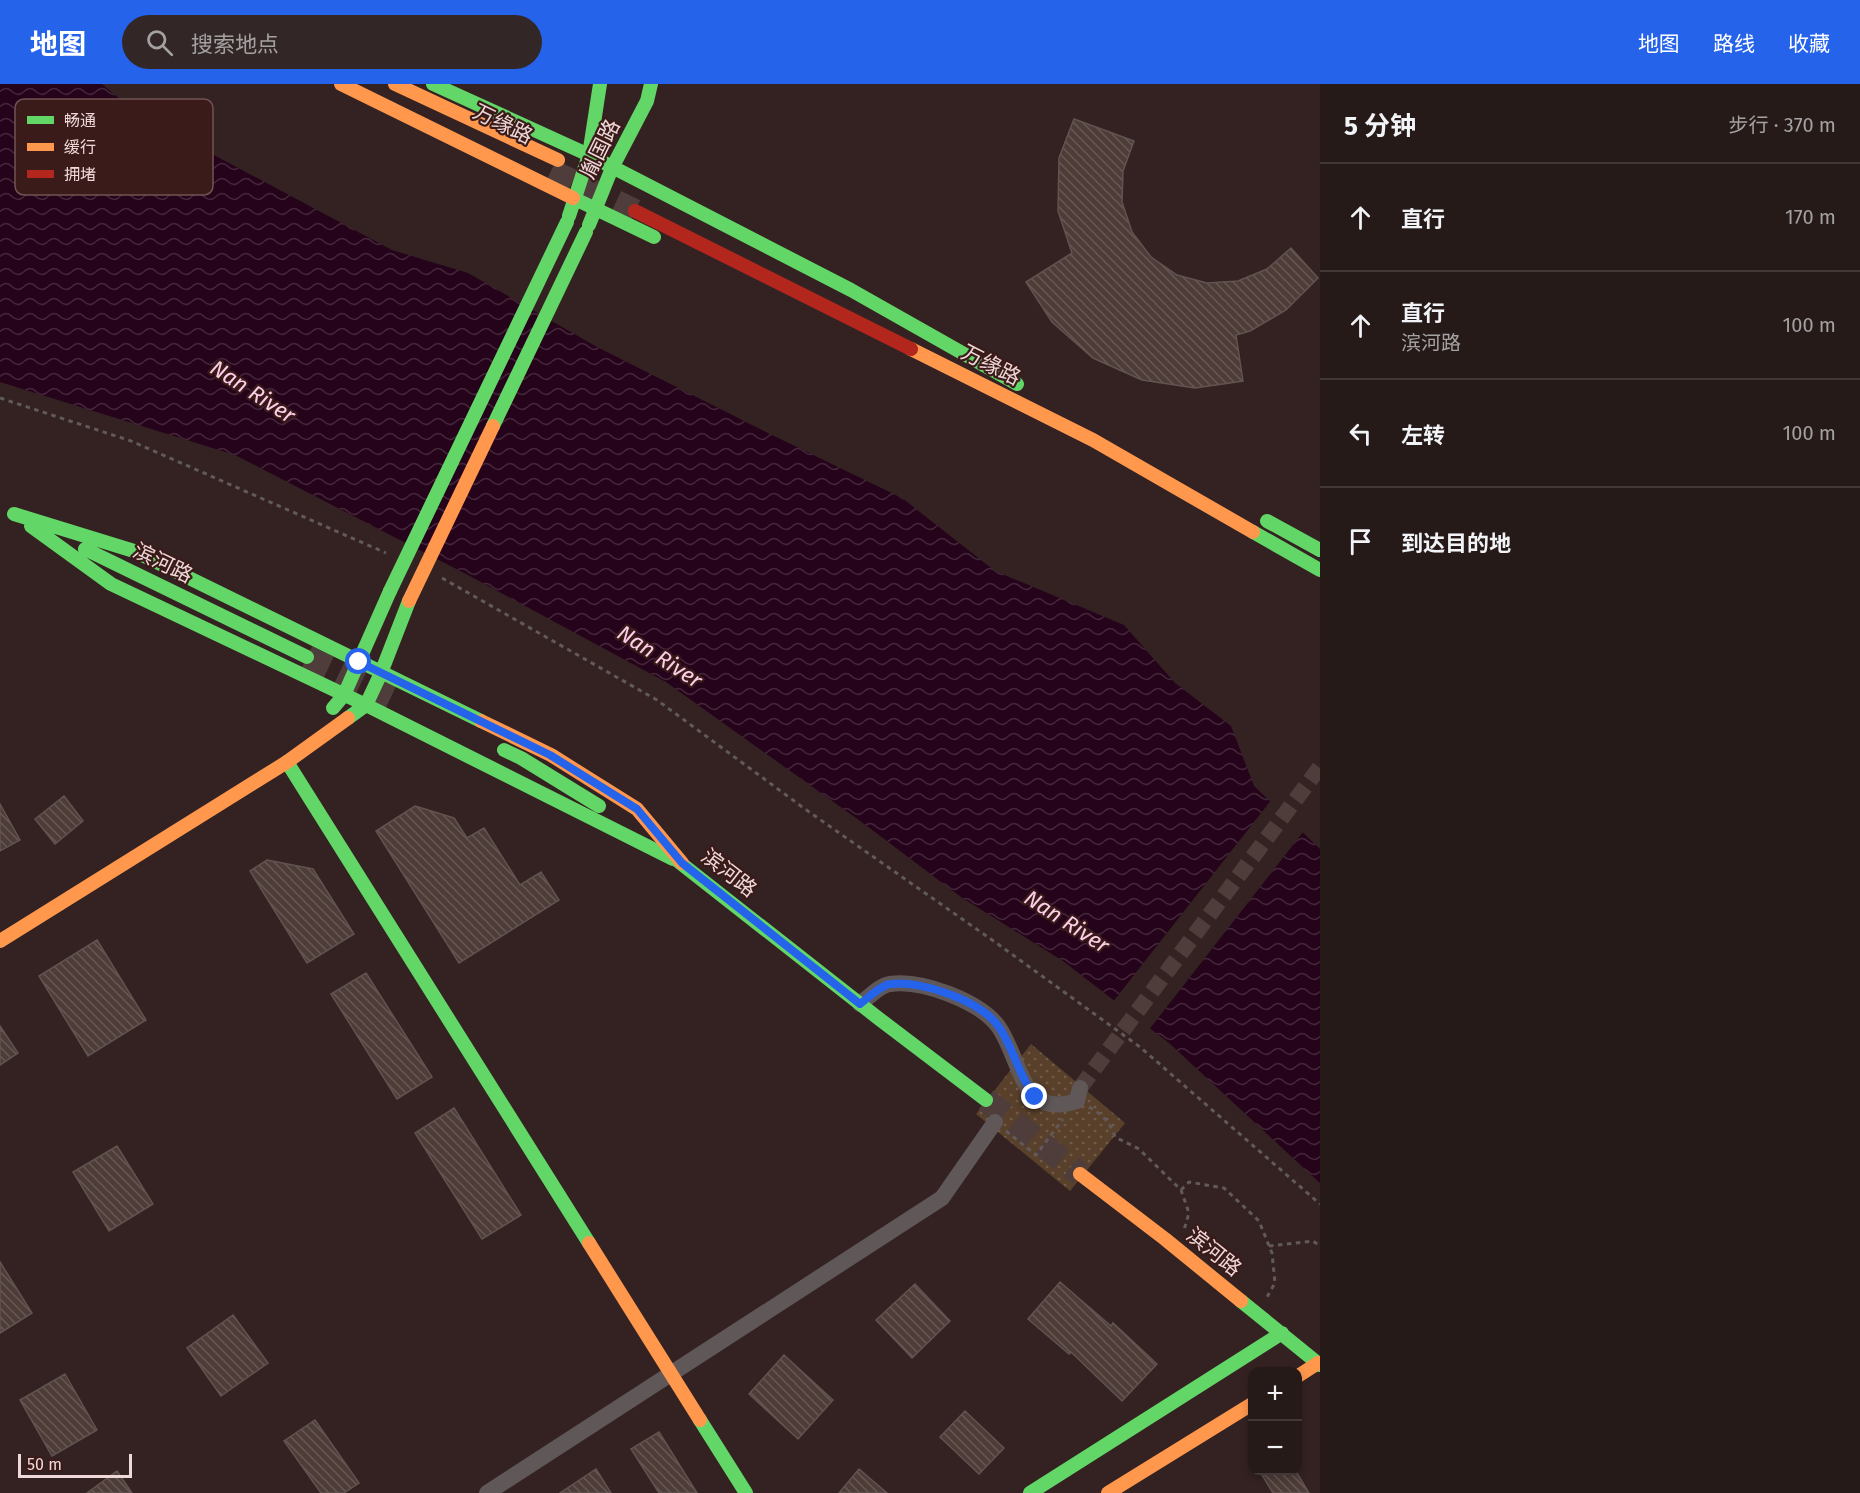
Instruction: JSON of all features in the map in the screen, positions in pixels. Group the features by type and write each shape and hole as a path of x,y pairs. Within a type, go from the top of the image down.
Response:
{"main road":[{"path":"340,84 668,244"},
{"path":"433,84 589,155 612,168"},
{"name":"胤国路","path":"287,762 344,695 390,591 567,222 589,155 600,84"},
{"name":"胤国路","path":"366,705 381,674 409,601 586,232 612,168 647,101 651,84"},
{"name":"万缘路","path":"389,87 555,166"},
{"name":"万缘路","path":"612,168 851,290 1022,387 759,261 638,206 1093,440 1320,570"},
{"path":"834,326 1035,410"},
{"path":"1080,418 1153,459"},
{"name":"滨河路","path":"0,507 307,657"},
{"path":"14,514 134,552 550,755 637,809 682,863"},
{"path":"14,514 111,584 366,705 682,863"},
{"path":"1257,516 1320,550"},
{"path":"0,941 287,762 366,705"},
{"name":"滨河路","path":"489,743 521,758 611,813 682,863 986,1100"},
{"path":"287,762 746,1493"},
{"name":"滨河路","path":"1080,1174 1179,1250 1319,1364"},
{"path":"1030,1493 1282,1334"},
{"path":"1302,1374 1319,1364"},
{"path":"1108,1493 1248,1406"}],"street":[{"path":"860,1004 888,984 921,984 958,999 980,1009 998,1025 1010,1046 1028,1088 1035,1097 1056,1105 1067,1104 1079,1094"},
{"path":"487,1493 942,1198 995,1122"}],"path":[{"path":"0,398 131,441 387,554"},
{"path":"440,577 657,700 805,809 1140,1047 1320,1204"},
{"path":"995,1122 1036,1155 1079,1094 1111,1124 1115,1137 1139,1149 1181,1190 1190,1213 1179,1250"},
{"path":"1181,1190 1189,1182 1224,1188 1259,1221 1272,1253 1275,1283 1257,1314"},
{"path":"1269,1246 1313,1240 1320,1246"}],"shaded area":[{"path":"1031,1044 1125,1123 1070,1191 976,1114"}],"water":[{"name":"Nan River","path":"0,84 102,84 120,99 15,99 15,195 213,195 213,154 392,250 468,273 597,347 902,498 995,571 1124,625 1175,683 1231,726 1254,786 1320,849 1320,1183 1169,1043 1063,961 961,897 863,823 666,682 466,574 235,455 0,382"}],"pier":[{"path":"1272,799 1304,831 1148,1031 1112,1003"}],"building":[{"path":"1074,119 1134,141 1123,171 1122,202 1132,232 1151,257 1177,275 1207,283 1238,281 1267,269 1291,248 1318,278 1286,310 1250,331 1236,335 1243,381 1195,388 1142,380 1093,358 1052,322 1026,282 1072,253 1058,211 1059,158"},
{"path":"64,796 83,821 55,844 35,819"},
{"path":"0,804 20,840 0,851"},
{"path":"415,806 454,818 467,838 484,828 520,885 541,872 559,900 459,963 376,831"},
{"path":"267,860 313,869 354,934 307,963 250,871"},
{"path":"97,940 146,1020 88,1056 39,976"},
{"path":"366,973 432,1077 397,1099 331,994"},
{"path":"0,1026 18,1053 0,1065"},
{"path":"454,1108 521,1215 482,1239 415,1133"},
{"path":"117,1146 153,1204 109,1231 73,1172"},
{"path":"0,1262 32,1313 0,1333"},
{"path":"1060,1282 1111,1326 1113,1323 1157,1364 1122,1401 1071,1352 1069,1354 1028,1319"},
{"path":"915,1284 950,1321 912,1358 876,1320"},
{"path":"233,1315 268,1363 221,1396 187,1348"},
{"path":"784,1355 833,1400 798,1439 749,1394"},
{"path":"65,1374 97,1430 52,1456 20,1400"},
{"path":"965,1411 1004,1448 979,1474 940,1437"},
{"path":"315,1420 359,1483 344,1493 321,1493 284,1441"},
{"path":"659,1432 697,1493 659,1493 631,1449"},
{"path":"596,1469 611,1493 560,1493"},
{"path":"859,1469 887,1493 839,1493"},
{"path":"117,1471 132,1493 87,1493"},
{"path":"1262,1475 1298,1475 1309,1493 1273,1493"}],"tunnel":[{"path":"551,171 635,211"},
{"path":"307,657 391,697"},
{"path":"1080,1088 1320,767"},
{"path":"986,1100 1080,1174"}],"traffic: fast":[{"path":"433,84 589,155 851,290 1017,384"},
{"path":"569,216 589,155 600,84"},
{"path":"589,225 612,168 647,101 651,84"},
{"path":"573,198 654,237"},
{"path":"390,591 567,222"},
{"path":"493,426 586,232"},
{"path":"14,514 134,551 481,721"},
{"path":"1267,521 1320,550"},
{"path":"31,526 111,584 366,705 673,859"},
{"path":"1253,532 1320,570"},
{"path":"85,549 307,657"},
{"path":"333,708 344,695 390,591"},
{"path":"348,718 366,705 409,601"},
{"path":"504,750 599,806"},
{"path":"287,762 589,1243"},
{"path":"669,854 986,1100"},
{"path":"1241,1301 1320,1365"},
{"path":"1030,1493 1282,1333"},
{"path":"700,1420 746,1493"}],"traffic: slow":[{"path":"341,84 573,198"},
{"path":"395,84 558,160"},
{"path":"911,349 1093,440 1253,532"},
{"path":"409,601 493,426"},
{"path":"0,941 287,762 348,718"},
{"path":"481,721 551,755 637,809 682,863"},
{"path":"1080,1174 1241,1301"},
{"path":"589,1243 700,1420"},
{"path":"1302,1373 1318,1363"},
{"path":"1108,1493 1248,1406"}],"traffic: jam":[{"path":"635,211 911,349"}],"route":[{"path":"359,662 550,755 637,809 682,863 860,1004 888,984 921,984 980,1009 998,1025 1010,1046 1028,1088 1035,1097"}]}
